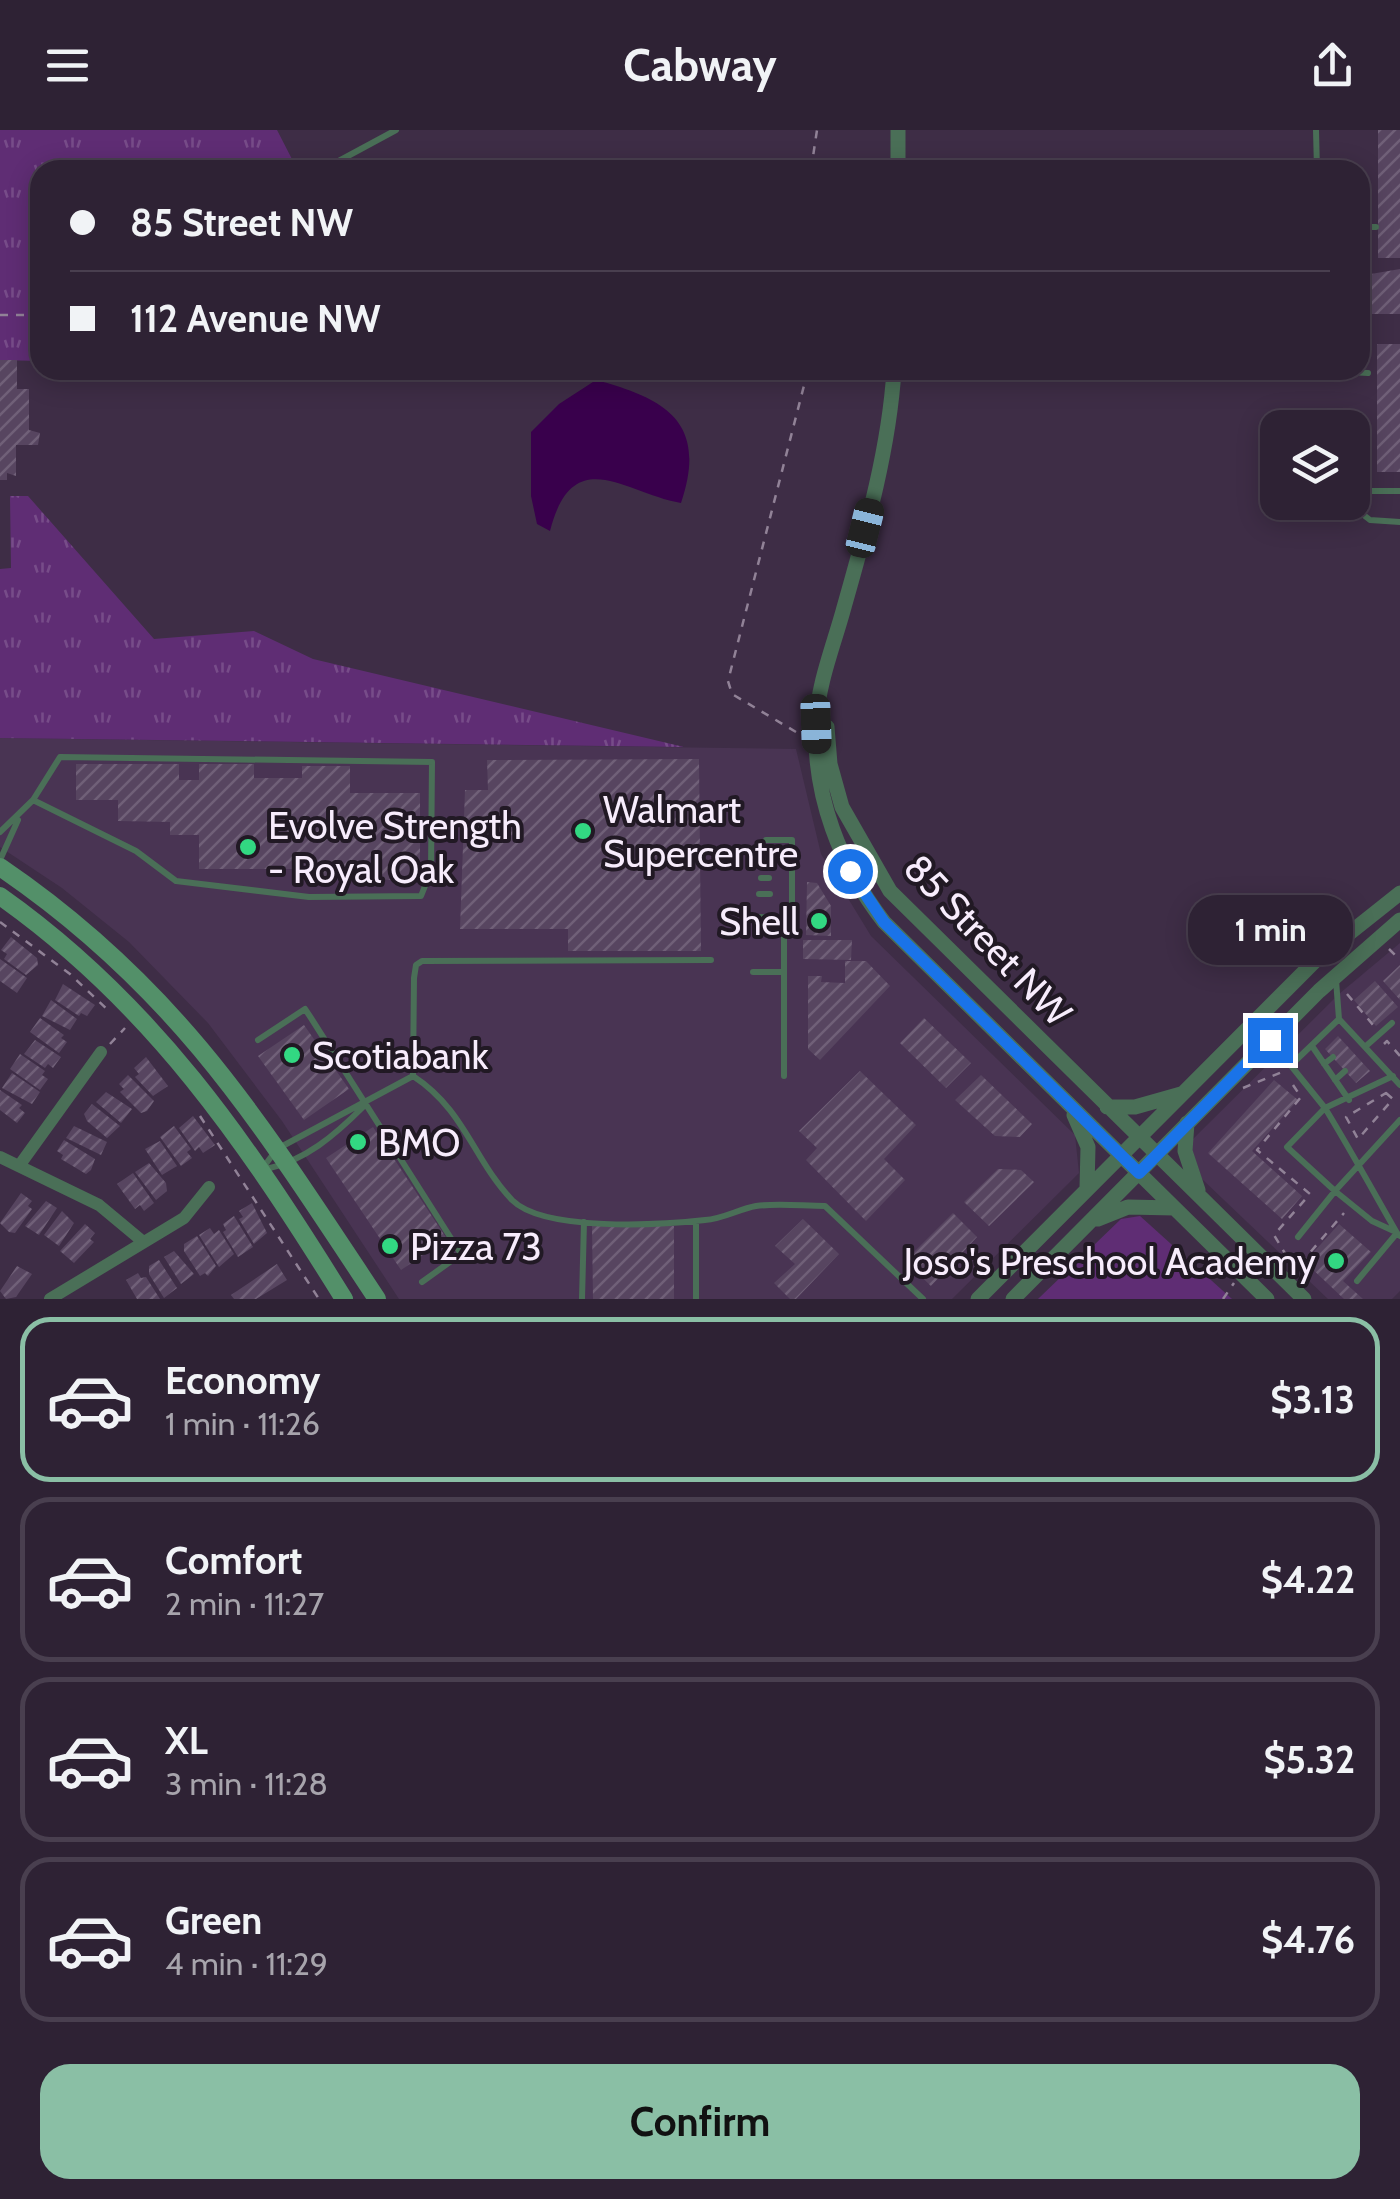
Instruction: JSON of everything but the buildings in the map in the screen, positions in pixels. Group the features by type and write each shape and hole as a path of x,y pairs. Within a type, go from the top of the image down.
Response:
{"main road":[{"path":"0,864 94,938 156,994 229,1080 376,1299"},
{"path":"0,896 103,978 148,1022 201,1085 344,1299"}],"street":[{"path":"898,130 898,160"},
{"name":"85 Street NW","path":"892,380 878,474 818,700 817,749 824,802 850,871 884,922 1267,1299"},
{"name":"85 Street NW","path":"834,643 826,712 830,764 842,807 872,865 914,918 1304,1299"},
{"path":"978,1299 1317,960 1400,893"},
{"path":"1013,1299 1270,1040 1339,982 1400,920"},
{"path":"19,1166 101,1052"},
{"path":"1107,1107 1136,1107 1181,1094"},
{"path":"1074,1110 1088,1147 1087,1188"},
{"path":"1187,1123 1185,1152 1202,1198"},
{"path":"0,1157 99,1205 142,1240"},
{"path":"50,1299 184,1218 209,1187"},
{"path":"1090,1222 1128,1207 1174,1208"}],"lane":[{"path":"340,160 396,130"},
{"path":"1316,130 1317,160"},
{"path":"1370,227 1376,227"},
{"path":"1370,491 1400,491"},
{"path":"1370,520 1400,522"},
{"path":"0,832 18,819 60,757 432,762 431,872 421,896 309,897 176,881 136,850 33,800"},
{"path":"0,864 18,819"},
{"path":"757,917 784,918 792,912 792,840 766,840"},
{"path":"759,894 770,894"},
{"path":"784,918 784,1076"},
{"path":"414,1076 414,978 416,965 422,961 711,960"},
{"path":"753,972 784,972"},
{"path":"1339,982 1339,1019 1400,1085"},
{"path":"258,1040 305,1009 461,1254 422,1282"},
{"path":"1292,1064 1339,1019"},
{"path":"1358,1058 1392,1023"},
{"path":"1347,1045 1356,1036"},
{"path":"1270,1040 1325,1108 1399,1233"},
{"path":"1312,1046 1349,1100"},
{"path":"1324,1064 1333,1057"},
{"path":"1335,1080 1345,1071"},
{"path":"261,1170 327,1119 368,1103 414,1076"},
{"path":"414,1076 437,1092 462,1121 516,1204 539,1217 584,1222 696,1220 756,1206 825,1206 923,1299"},
{"path":"1393,1076 1325,1108 1287,1147 1351,1204 1399,1233"},
{"path":"261,1170 334,1136 368,1103"},
{"path":"1298,1237 1400,1120"},
{"path":"696,1220 696,1299"},
{"path":"582,1299 584,1222"},
{"path":"1357,1282 1399,1233"}],"path":[{"path":"812,160 817,130"},
{"path":"0,315 30,315"},
{"path":"796,732 732,694 728,681 805,380"},
{"path":"0,922 70,974 136,1038"},
{"path":"1388,948 1400,960"},
{"path":"1339,982 1376,1027"},
{"path":"101,1052 126,1027"},
{"path":"1382,1045 1387,1042 1400,1056"},
{"path":"1242,1088 1282,1068"},
{"path":"1293,1084 1301,1097 1257,1150 1310,1194 1274,1235 1295,1270 1351,1204"},
{"path":"1386,1093 1394,1098 1358,1139 1346,1117 1386,1093"},
{"path":"198,1112 319,1299"},
{"path":"1223,1299 1242,1274"}],"shaded area":[{"path":"596,380 643,396 675,419 685,434 689,453 681,503 621,484 587,480 572,487 560,504 550,531 537,524 531,496 531,432 559,404"},
{"path":"0,738 796,749 821,854 871,936 1075,1135 1079,1173 952,1299 399,1299 282,1121 208,1023 129,942 62,888 0,847"},
{"path":"1400,943 1400,1291 1392,1299 1328,1299 1202,1179 1192,1159 1191,1141 1339,994"}],"green space":[{"path":"0,130 277,130 292,160 30,160 30,361 0,360"},
{"path":"10,496 28,496 154,639 254,631 313,659 684,747 0,738 0,569 11,568"},
{"path":"1140,1216 1232,1299 1038,1299 1121,1219"}],"place":[{"name":"Walmart Supercentre","path":"583,831"},
{"name":"Evolve Strength - Royal Oak","path":"248,847"},
{"name":"Shell","path":"819,921"},
{"name":"Scotiabank","path":"292,1055"},
{"name":"BMO","path":"358,1142"},
{"name":"Pizza 73","path":"390,1246"},
{"name":"Joso's Preschool Academy","path":"1336,1261"}],"route":[{"path":"850,871 884,922 1139,1173 1270,1040"}]}
